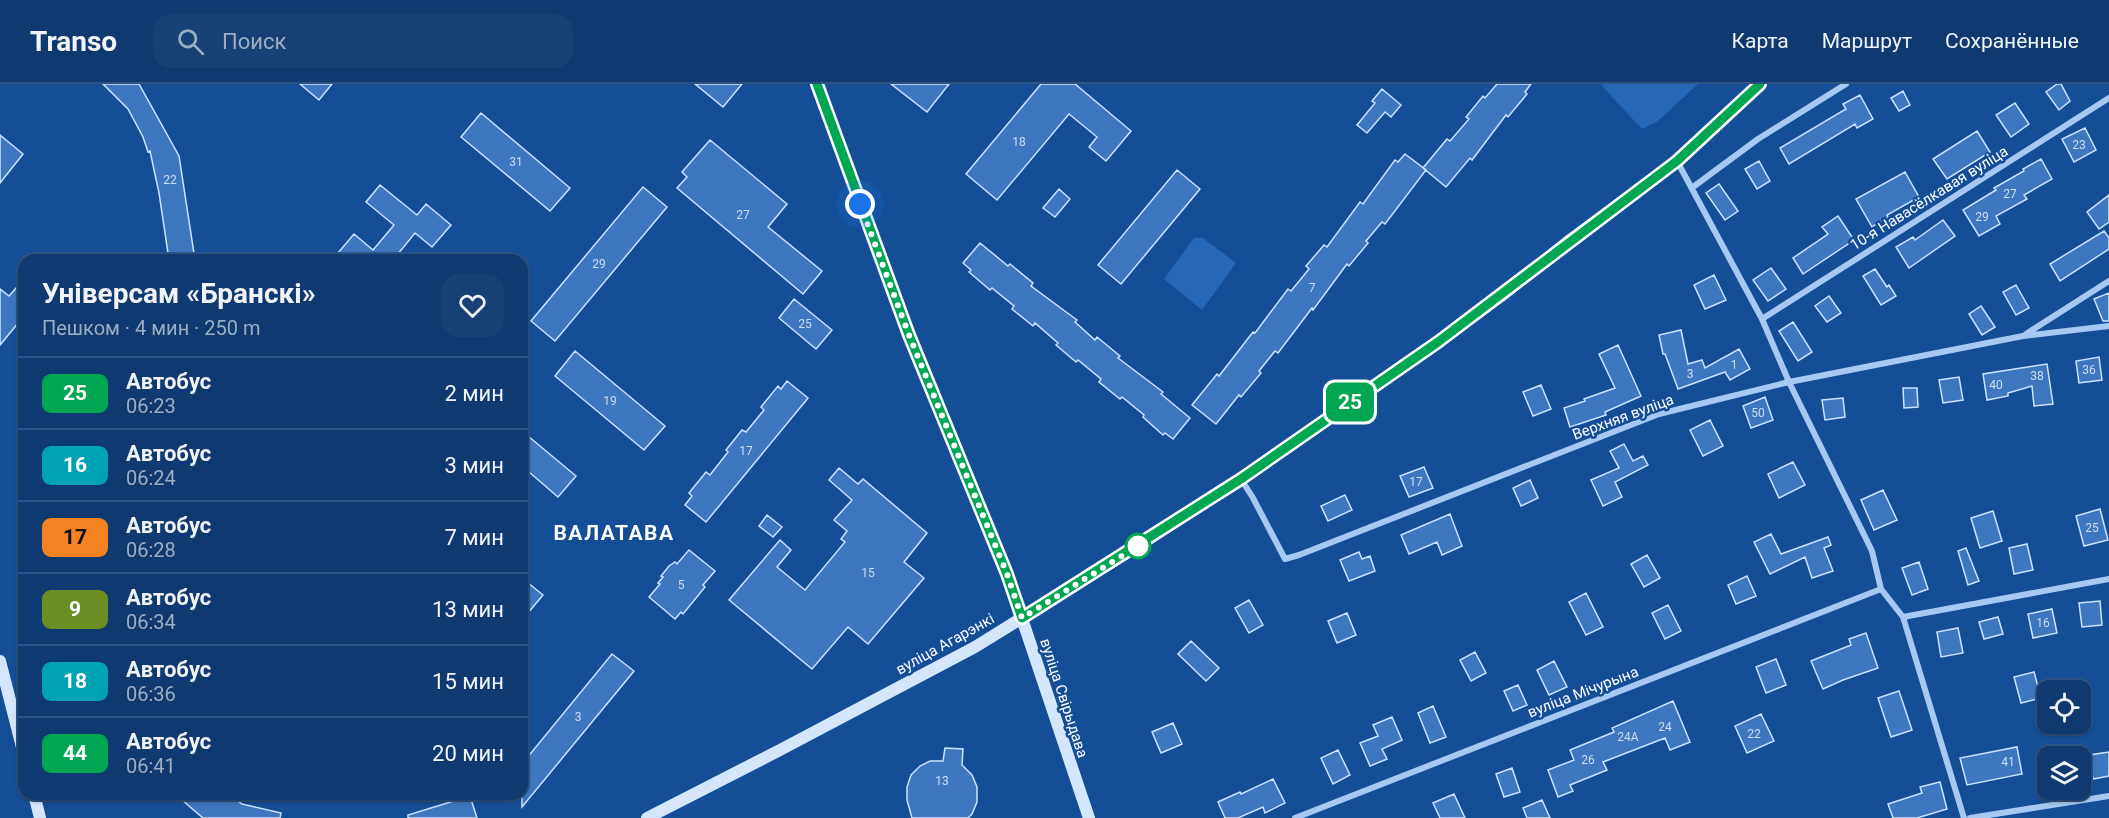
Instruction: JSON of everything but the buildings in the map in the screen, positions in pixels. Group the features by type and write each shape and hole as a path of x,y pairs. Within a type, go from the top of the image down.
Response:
{"main road":[{"name":"вуліца Свірыдава","path":"817,84 909,335 1003,563 1089,818"},
{"name":"вуліца Агарэнкі","path":"646,818 975,647 1241,479 1438,342 1677,161 1760,84"},
{"path":"0,661 18,732"},
{"path":"36,800 40,818"}],"street":[{"path":"1693,187 1758,140 1846,84"},
{"name":"10-я Навасёлкавая вуліца","path":"1762,319 2109,98"},
{"path":"1677,161 1762,319 1789,382 1872,551 1881,589 1903,618 1964,818"},
{"path":"2023,336 2109,281"},
{"name":"Верхняя вуліца","path":"1241,479 1285,559 1659,414 1789,382 2023,336 2109,326"},
{"path":"1903,618 2109,579"},
{"name":"вуліца Мічурына","path":"1295,818 1881,589"},
{"path":"1970,818 2109,796"}],"shaded area":[{"path":"1698,84 1657,122 1642,129 1601,85"},
{"path":"1194,238 1203,238 1236,263 1202,310 1164,279"}],"bus line":[{"name":"25","path":"817,84 909,335 1007,574 1022,618 1241,479 1438,342 1677,161 1760,84"}],"district":[{"name":"ВАЛАТАВА","path":"614,533"}],"route":[{"path":"860,204 909,335 1007,574 1022,618 1138,546"}]}
